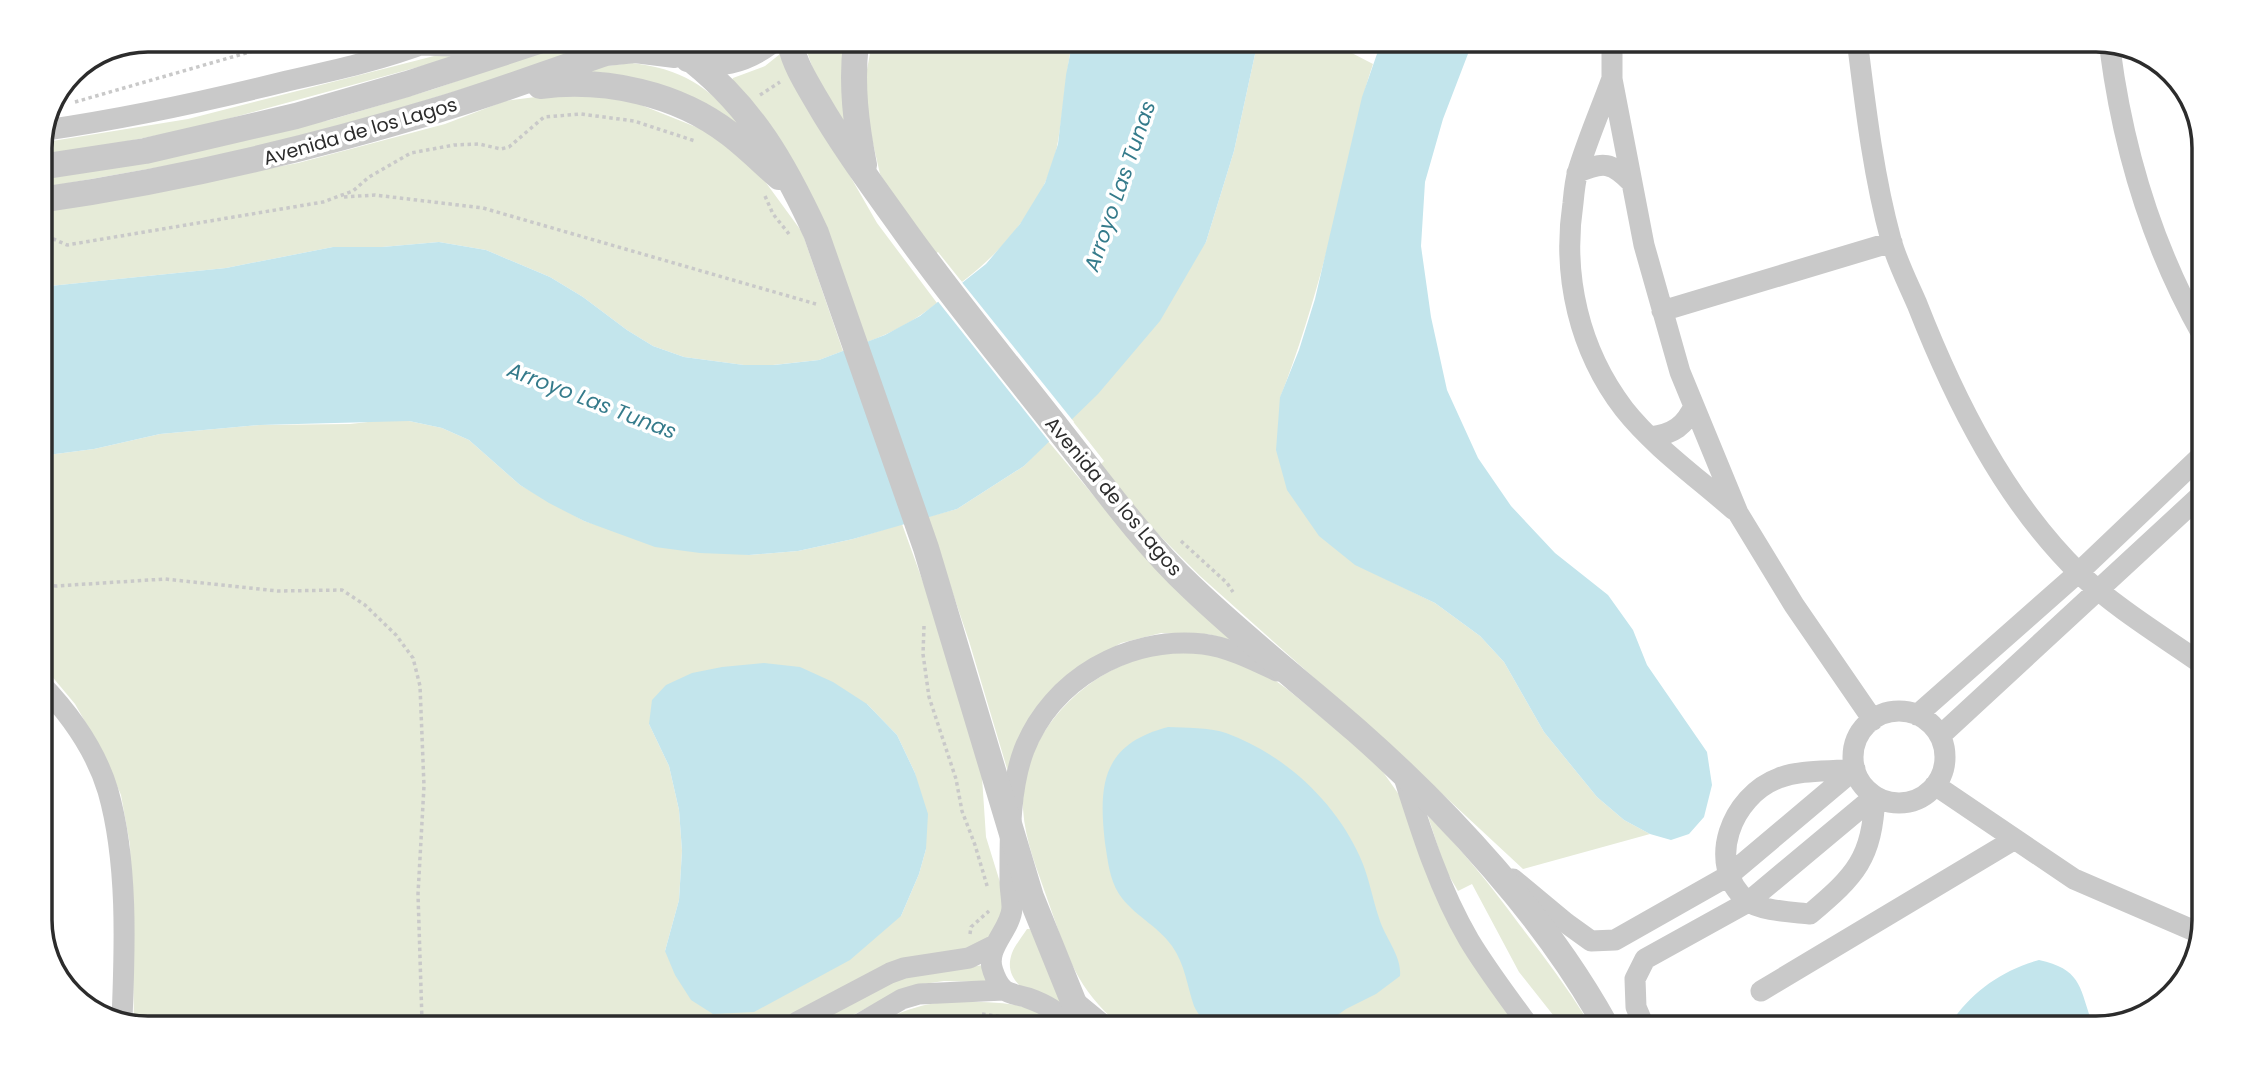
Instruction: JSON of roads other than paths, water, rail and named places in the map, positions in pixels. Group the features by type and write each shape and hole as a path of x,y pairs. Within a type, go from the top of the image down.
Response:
{"street":[{"path":"55,128 172,109 364,52"},
{"name":"Avenida de los Lagos","path":"53,165 145,151 296,116 505,52"},
{"name":"Avenida de los Lagos","path":"53,198 130,187 278,155 500,90 616,52"},
{"name":"Avenida de los Lagos","path":"676,52 712,63 731,61 753,52"},
{"path":"676,52 717,80 742,106 771,147 816,233 835,310 926,548 1010,830 1070,1011 1047,1008 1004,990 919,994 902,999 873,1016"},
{"name":"Avenida de los Lagos","path":"793,52 799,71 827,118 926,261 1143,535 1188,585 1292,678 1356,730 1469,841 1558,951 1600,1016"},
{"path":"855,52 853,74 856,121 866,177"},
{"path":"1612,52 1612,79 1644,245 1680,372 1738,513 1794,605 1872,720"},
{"path":"1859,52 1870,139 1892,242 1930,338 1981,443 2018,500 2078,572 2116,605 2192,657"},
{"path":"2111,54 2130,161 2173,280 2192,316"},
{"path":"1612,79 1577,173 1568,243 1575,306 1586,342 1601,374 1625,410 1651,437 1738,513"},
{"path":"500,90 559,83 595,83 630,89 665,100 730,134 797,193"},
{"path":"1577,173 1595,165 1607,165 1620,170 1632,183"},
{"path":"1662,311 1892,242"},
{"path":"1651,437 1667,435 1680,428 1694,406"},
{"path":"1917,715 2078,572 2192,464"},
{"path":"1940,736 2192,503"},
{"path":"1004,990 991,967 995,946 1011,918 1010,830 1016,784 1024,751 1043,714 1071,684 1105,661 1136,650 1165,644 1204,644 1246,656 1292,678"},
{"path":"53,697 77,729 108,790 120,862 124,951 122,1011"},
{"path":"1899,711 1917,715 1934,727 1940,736 1945,749 1942,774 1926,795 1914,801 1887,802 1865,788 1855,769 1853,752 1857,740 1863,729 1881,715 1899,711"},
{"path":"1855,769 1780,778 1756,791 1729,830 1725,851 1728,876 1748,902 1776,910 1810,914 1847,883 1863,858 1874,819 1875,796"},
{"path":"1469,841 1591,941 1615,940 1728,876 1855,769"},
{"path":"1403,774 1425,843 1450,904 1475,949 1522,1016"},
{"path":"1935,785 2074,879 2191,930"},
{"path":"1640,1016 1636,1007 1635,979 1645,959 1748,902 1875,796"},
{"path":"1761,991 2015,839"},
{"path":"808,1016 890,973 904,968 969,958 995,946"}],"water":[{"name":"Arroyo Las Tunas","path":"1070,52 1255,52 1234,151 1206,242 1160,321 1098,394 1024,466 957,509 853,539 798,551 749,555 700,553 655,547 584,521 520,485 469,440 442,428 409,421 260,425 160,434 94,449 53,454 53,286 226,268 333,247 382,247 439,242 486,250 550,277 653,346 684,357 744,365 819,360 885,335 920,316 986,264 1020,224 1045,183 1058,144"},
{"path":"1378,52 1469,52 1443,119 1425,182 1421,246 1431,317 1447,390 1478,458 1511,506 1555,553 1608,595 1633,630 1647,665 1707,752 1712,785 1704,817 1689,834 1671,840 1650,834 1624,820 1597,797 1544,732 1504,662 1480,636 1435,603 1355,565 1319,536 1287,490 1276,450 1280,397 1315,299 1362,97"},
{"path":"764,663 800,667 833,682 867,704 897,735 915,773 928,814 926,849 919,874 901,916 850,960 754,1012 713,1014 691,1000 675,975 665,951 679,900 682,851 679,810 669,766 649,724 652,700 666,685 692,673"},
{"path":"1168,727 1226,733 1268,753 1305,782 1337,817 1360,857 1382,925 1398,961 1400,976 1376,994 1336,1016 1200,1016 1172,946 1131,908 1119,894 1111,876 1103,821 1105,784 1118,755 1146,734"},
{"path":"2039,960 2064,969 2078,983 2090,1016 1956,1016 1987,985"}]}
